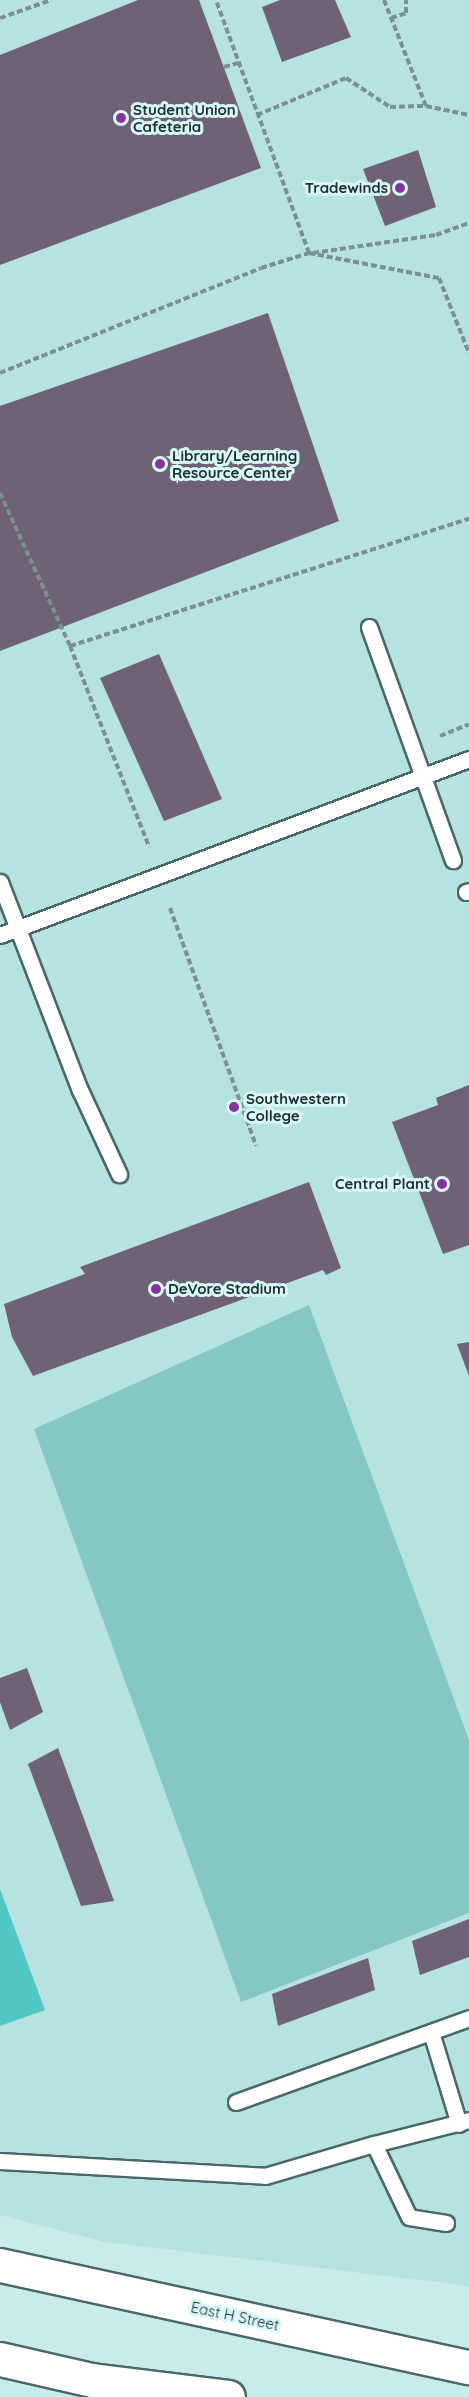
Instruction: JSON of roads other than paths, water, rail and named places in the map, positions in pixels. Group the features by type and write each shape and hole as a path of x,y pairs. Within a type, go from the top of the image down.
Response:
{"main road":[{"name":"East H Street","path":"0,2265 469,2367"},
{"path":"0,2359 93,2389 228,2397"}],"lane":[{"path":"369,627 453,860"},
{"path":"0,935 469,759"},
{"path":"0,882 80,1090 119,1174"},
{"path":"236,2102 469,2018"},
{"path":"0,2161 265,2176 374,2144 464,2122 431,2032"},
{"path":"374,2144 409,2217 446,2223"}],"place":[{"name":"Student Union Cafeteria","path":"121,118"},
{"name":"Tradewinds","path":"400,188"},
{"name":"Library/Learning Resource Center","path":"160,464"},
{"name":"Southwestern College","path":"234,1107"},
{"name":"Central Plant","path":"442,1184"},
{"name":"DeVore Stadium","path":"156,1289"}]}
